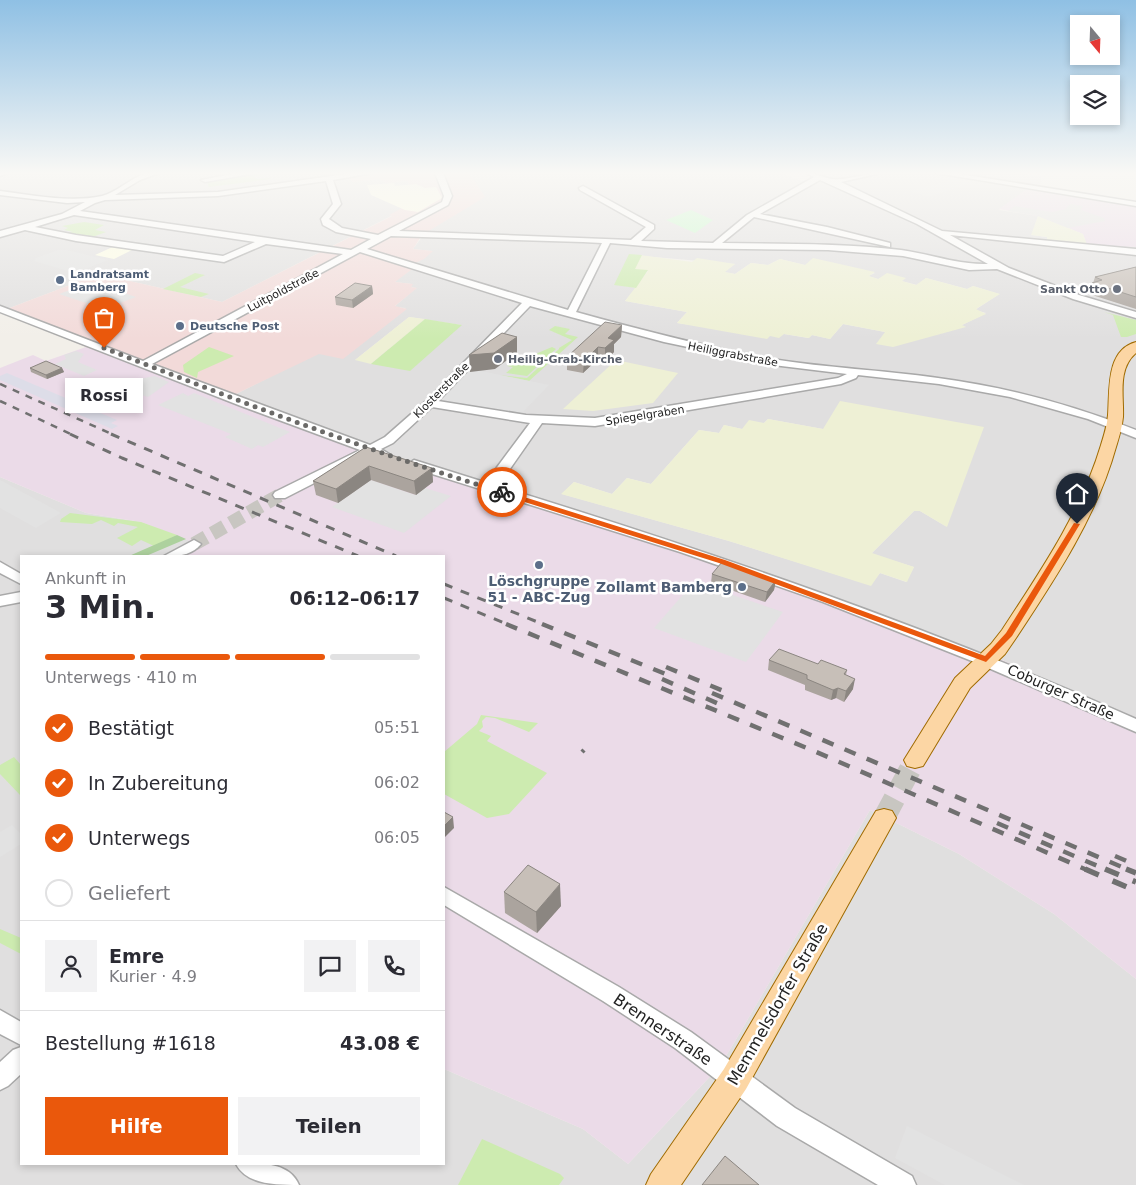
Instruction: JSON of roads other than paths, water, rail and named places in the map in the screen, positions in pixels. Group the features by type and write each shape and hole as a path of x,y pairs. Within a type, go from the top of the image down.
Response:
{"main road":[{"path":"915,760 962,683 1009,634 1082,515 1114,426 1116,374 1124,356 1136,346"},
{"name":"Memmelsdorfer Straße","path":"662,1185 735,1079 884,818"}],"street":[{"path":"0,234 20,228"},
{"path":"30,228 76,238 224,259 267,240"},
{"name":"Heiliggrabstraße","path":"174,228 356,251 644,334 773,362 944,382 1019,396 1136,434"},
{"path":"335,228 379,238"},
{"name":"Luitpoldstraße","path":"145,364 398,228"},
{"path":"633,243 650,228"},
{"path":"718,246 717,243 722,238 736,228"},
{"path":"818,228 848,234 914,255 969,267 999,266"},
{"path":"931,228 999,266 1069,294 1136,315"},
{"path":"936,231 1136,252"},
{"path":"389,233 718,246 820,246 914,255"},
{"path":"571,313 606,241"},
{"name":"Klosterstraße","path":"280,495 389,440 430,403 528,302"},
{"name":"Coburger Straße","path":"0,309 370,450 722,562 986,659 1136,726"},
{"name":"Spiegelgraben","path":"430,403 538,420 573,422 610,421 840,381 852,376 853,371"},
{"path":"486,487 500,474 538,420"},
{"path":"173,555 194,544"},
{"path":"0,566 20,579"},
{"path":"0,601 20,597"},
{"name":"Brennerstraße","path":"445,896 619,999 683,1040 786,1117 903,1185"},
{"path":"0,1021 20,1033"},
{"path":"0,1078 20,1059"},
{"path":"251,1165 286,1185"}],"tunnel":[{"path":"194,544 280,495"},
{"path":"884,818 915,760"}],"railway":[{"path":"0,384 114,435"},
{"path":"0,401 73,435"},
{"path":"70,434 122,458 356,555"},
{"path":"111,434 394,555"},
{"path":"445,584 545,625"},
{"path":"445,598 509,625"},
{"path":"506,624 814,751 1087,870"},
{"path":"542,624 673,677"},
{"path":"666,667 726,692"},
{"path":"662,679 719,704"},
{"path":"712,693 1129,870"},
{"path":"997,823 1107,870"},
{"path":"1115,856 1136,865"},
{"path":"1085,869 1136,891"},
{"path":"1105,869 1136,882"},
{"path":"1126,869 1136,873"}],"place":[{"name":"Landratsamt Bamberg","path":"60,280"},
{"name":"Sankt Otto","path":"1117,289"},
{"name":"Deutsche Post","path":"180,326"},
{"name":"Rossi","path":"104,348"},
{"name":"Heilig-Grab-Kirche","path":"498,359"},
{"name":"Löschgruppe 51 - ABC-Zug","path":"539,565"},
{"name":"Zollamt Bamberg","path":"742,587"}]}
